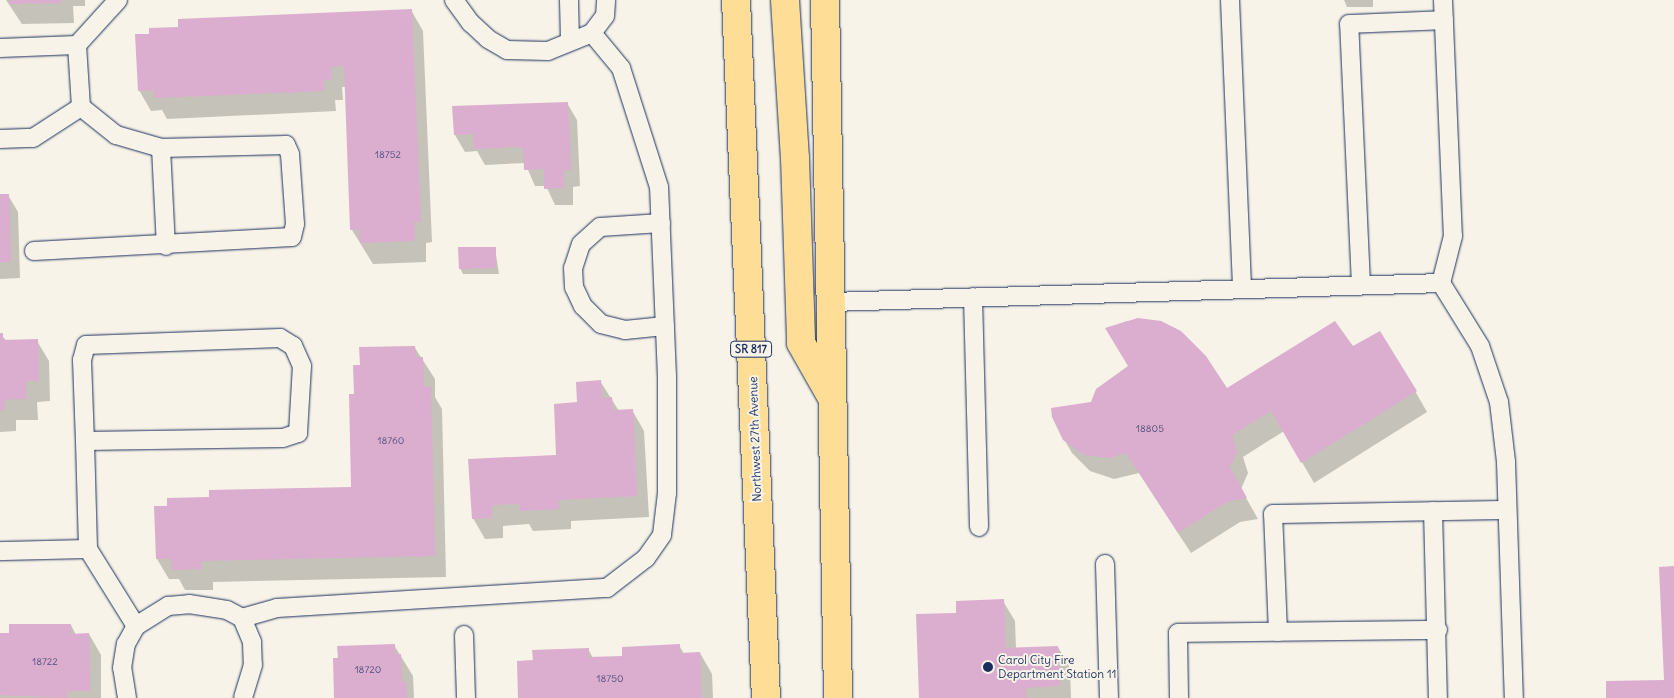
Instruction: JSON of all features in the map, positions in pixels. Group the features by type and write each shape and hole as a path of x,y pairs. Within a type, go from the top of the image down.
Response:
{"main road":[{"name":"Northwest 27th Avenue","path":"736,0 766,698"},
{"path":"784,0 795,158 801,343 832,397"},
{"path":"825,0 838,698"}],"lane":[{"path":"0,48 77,45 118,0"},
{"path":"454,0 471,23 488,39 507,50 548,51 570,40 592,33 605,16 606,0"},
{"path":"569,0 570,40"},
{"path":"1230,0 1242,289"},
{"path":"1443,0 1453,236 1441,283 1480,346 1498,402 1507,510 1514,698"},
{"path":"1361,285 1349,24 1444,20"},
{"path":"242,618 277,608 607,588 646,558 662,535 668,493 665,326 659,186 641,121 621,68 592,33"},
{"path":"34,251 281,240 292,237 295,224 290,154 286,145 161,148 116,135 81,107 77,45"},
{"path":"0,139 33,138 81,107"},
{"path":"161,148 166,246"},
{"path":"661,223 600,227 581,244 573,268 574,287 583,306 601,324 625,330 665,326"},
{"path":"831,302 1441,283"},
{"path":"973,297 979,527"},
{"path":"85,440 283,438 298,433 302,366 293,346 280,338 86,345 82,360 88,549 136,626"},
{"path":"1278,632 1274,514 1507,510"},
{"path":"1433,511 1438,630 1438,698"},
{"path":"0,546 0,551 88,549"},
{"path":"1105,564 1109,698"},
{"path":"127,698 122,668 126,644 136,626 168,606 190,604 227,610 242,618 252,642 253,665 243,698"},
{"path":"1179,698 1178,632 1438,630"},
{"path":"464,635 466,698"}],"building":[{"path":"9,0 62,0 62,3 9,4"},
{"path":"412,9 421,222 415,222 415,241 360,243 359,229 350,230 344,66 331,67 332,80 324,80 324,91 154,98 154,90 138,91 135,34 149,34 149,28 178,27 178,19"},
{"path":"568,102 571,170 564,170 564,188 544,189 544,169 524,170 523,147 474,149 473,134 454,135 452,106"},
{"path":"0,194 9,194 11,262 0,262"},
{"path":"458,247 496,247 496,268 459,269"},
{"path":"1138,318 1161,321 1181,331 1206,356 1227,388 1335,321 1353,346 1380,331 1417,391 1301,463 1271,411 1232,435 1237,452 1230,467 1247,498 1227,502 1178,533 1126,453 1110,458 1084,455 1063,440 1052,417 1051,408 1091,402 1096,389 1128,366 1105,328"},
{"path":"0,333 3,333 3,340 38,339 39,381 26,381 26,399 5,400 5,411 0,411"},
{"path":"415,346 416,357 423,357 424,387 431,387 435,556 201,561 202,569 172,570 171,559 156,559 154,506 167,506 167,498 209,497 209,490 351,487 349,394 354,394 353,365 360,365 359,347"},
{"path":"601,380 602,398 612,397 613,410 633,409 637,496 559,500 560,509 520,511 519,504 492,505 492,518 472,519 468,459 556,455 554,404 577,402 576,382"},
{"path":"1674,566 1674,698 1606,698 1606,681 1664,680 1659,567"},
{"name":"Carol City Fire Department Station 11","path":"1004,599 1006,648 1058,646 1060,686 1026,688 1026,698 919,698 916,614 956,613 956,601"},
{"path":"9,624 71,624 71,634 89,633 90,691 67,691 67,698 0,695 0,633 9,633"},
{"path":"395,644 395,654 401,654 402,682 406,682 407,698 334,698 333,658 338,658 337,646"},
{"path":"680,644 680,653 700,652 702,698 518,698 517,661 533,660 532,650 589,648 589,657 622,656 622,647"}],"place":[{"name":"Carol City Fire Department Station 11","path":"988,667"}]}
